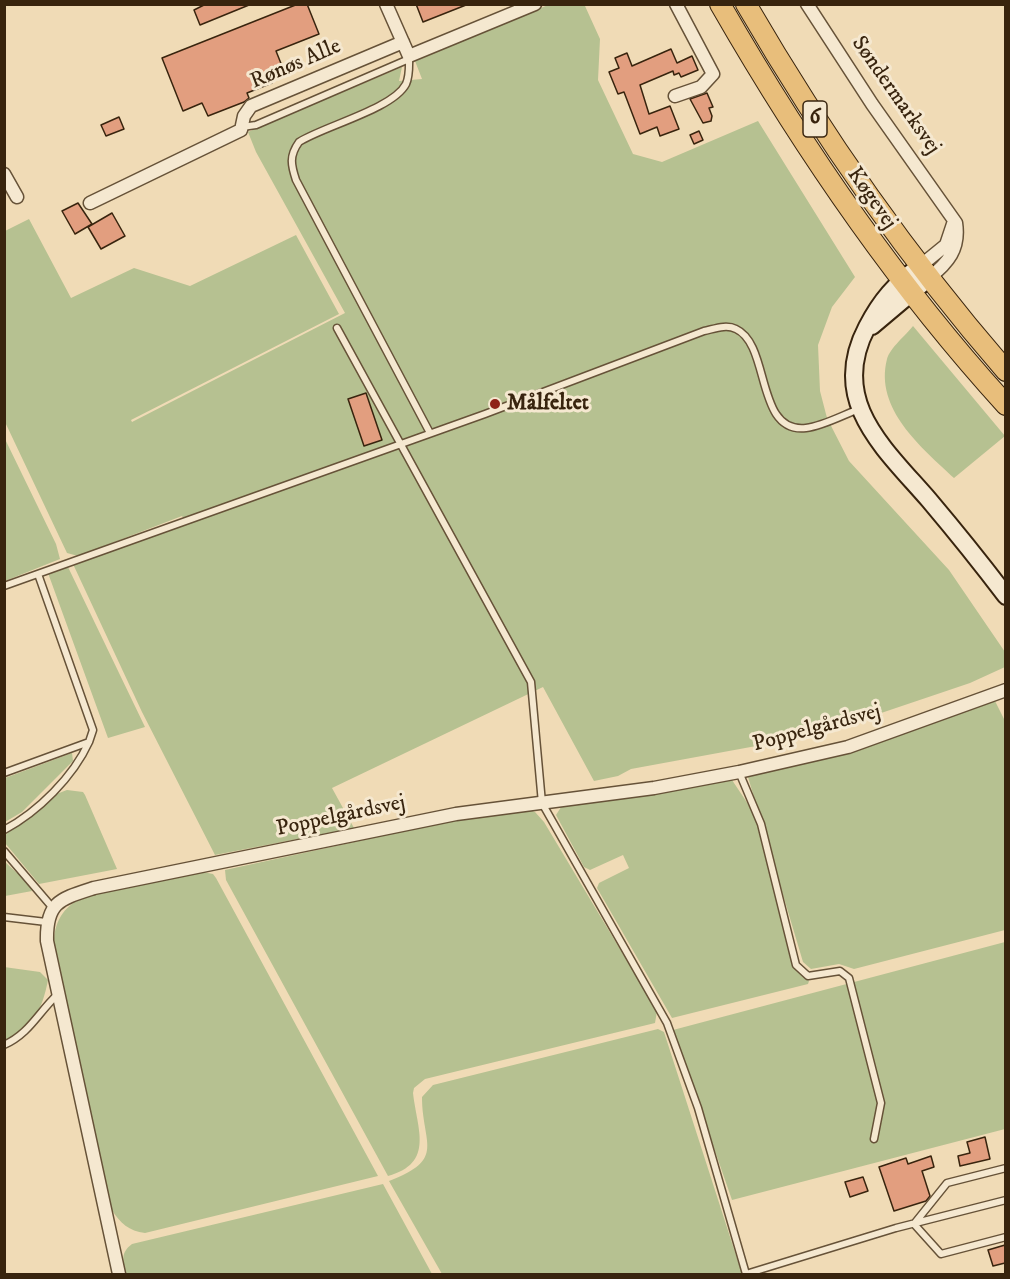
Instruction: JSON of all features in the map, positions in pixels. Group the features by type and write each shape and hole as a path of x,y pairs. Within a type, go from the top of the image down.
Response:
{"main road":[{"name":"Køgevej","path":"720,4 802,142 905,286 1005,405"},
{"name":"Køgevej","path":"746,4 823,132 924,273 1005,371"}],"street":[{"path":"386,4 409,57 535,4"},
{"path":"675,96 701,87 713,74 676,4"},
{"name":"Søndermarksvej","path":"807,4 872,104 950,211 954,224 946,245 924,273"},
{"name":"Rønøs Alle","path":"90,203 241,130 244,116 251,106 403,42"},
{"path":"4,174 17,196"},
{"path":"924,273 905,286 862,335 853,364 854,394 859,409 875,438 975,554 1005,596"},
{"name":"Poppelgårdsvej","path":"52,907 69,896 94,888 456,814 654,788 739,772 848,747 1005,690"},
{"path":"52,907 46,922 47,941 119,1275"}],"lane":[{"path":"242,127 256,125 409,57 407,81 400,92 384,103 299,142 293,150 291,165 296,180 430,433"},
{"path":"4,586 430,433 704,331 725,326 737,329 747,340 774,412 784,424 806,428 859,409"},
{"path":"337,328 531,682 542,803 666,1023 698,1108 746,1275 914,1224 1005,1200"},
{"path":"4,830 32,811 79,763 93,730 38,574"},
{"path":"4,773 89,742"},
{"path":"739,772 760,824 796,965 808,976 840,971 849,978 881,1103 874,1139"},
{"path":"4,851 52,907"},
{"path":"4,917 46,922"},
{"path":"4,1045 31,1028 46,1005 58,994"},
{"path":"914,1224 947,1183 1005,1168"},
{"path":"914,1224 941,1254 1005,1237"}],"green space":[{"name":"Målfeltet","path":"548,5 588,5 585,6 600,39 598,80 633,154 662,162 758,121 855,277 832,307 818,345 820,391 827,418 849,461 949,570 1005,652 1005,667 970,683 816,735 631,769 618,776 594,781 543,687 332,788 354,828 215,855 142,712 73,564 187,524 182,516 78,556 67,553 5,422 5,231 29,219 71,298 134,268 190,286 296,235 339,314 131,420 132,422 345,313 256,152 248,132 402,67 399,81 422,79 415,61"},
{"path":"913,326 1005,436 954,478 915,440 894,411 887,394 885,377 887,359"},
{"path":"4,437 56,544 60,559 5,581"},
{"path":"68,567 145,727 108,738 48,573"},
{"path":"994,699 1005,721 1005,930 854,969 839,964 811,969 803,962 748,777 850,752"},
{"path":"72,753 73,761 22,812 5,822 5,778"},
{"path":"732,780 748,804 758,825 793,965 809,981 808,984 672,1018 597,888 599,883 629,868 623,855 590,870 584,867 556,815 563,804"},
{"path":"67,790 83,792 85,795 117,869 39,884 5,843 4,836 50,798"},
{"path":"527,809 535,812 544,822 657,1011 655,1023 425,1079 414,1088 413,1093 420,1143 418,1154 403,1170 388,1176 226,880 225,870 483,814"},
{"path":"4,861 17,873 23,872 32,891 5,896"},
{"path":"203,872 213,874 216,878 378,1176 145,1233 126,1226 112,1210 54,951 55,933 59,919 67,908 90,894"},
{"path":"1005,942 1005,1129 732,1200 673,1030"},
{"path":"4,967 40,972 48,980 43,1000 35,1017 23,1030 5,1041"},
{"path":"658,1029 664,1032 742,1274 442,1274 389,1181 419,1165 425,1157 427,1138 422,1097 433,1085"},
{"path":"383,1184 432,1274 126,1274 124,1254 132,1244"}],"building":[{"path":"206,4 249,5 200,25 194,10"},
{"path":"298,4 307,4 319,34 276,51 284,71 269,77 272,83 247,93 249,98 244,102 208,116 202,103 183,111 162,58"},
{"path":"416,4 466,4 466,5 423,22"},
{"path":"671,49 677,63 692,56 698,70 681,77 679,73 674,75 673,71 640,85 649,114 670,106 679,129 660,136 657,127 640,134 624,92 618,94 609,72 619,68 615,58 627,53 632,66"},
{"path":"707,93 713,107 709,108 712,116 711,121 703,123 690,99"},
{"path":"119,117 124,129 106,136 101,125"},
{"path":"699,131 703,140 694,144 690,135"},
{"path":"78,203 92,224 75,234 62,211"},
{"path":"112,213 125,236 101,249 88,227"},
{"path":"366,393 382,440 364,446 348,399"},
{"path":"985,1137 990,1159 960,1166 958,1156 970,1153 967,1142"},
{"path":"931,1156 934,1167 922,1171 930,1196 926,1201 894,1211 879,1167 906,1158 908,1164"},
{"path":"863,1177 868,1191 850,1197 845,1182"},
{"path":"1005,1245 1005,1263 993,1266 988,1250"}],"place":[{"name":"Målfeltet","path":"495,404"}]}
